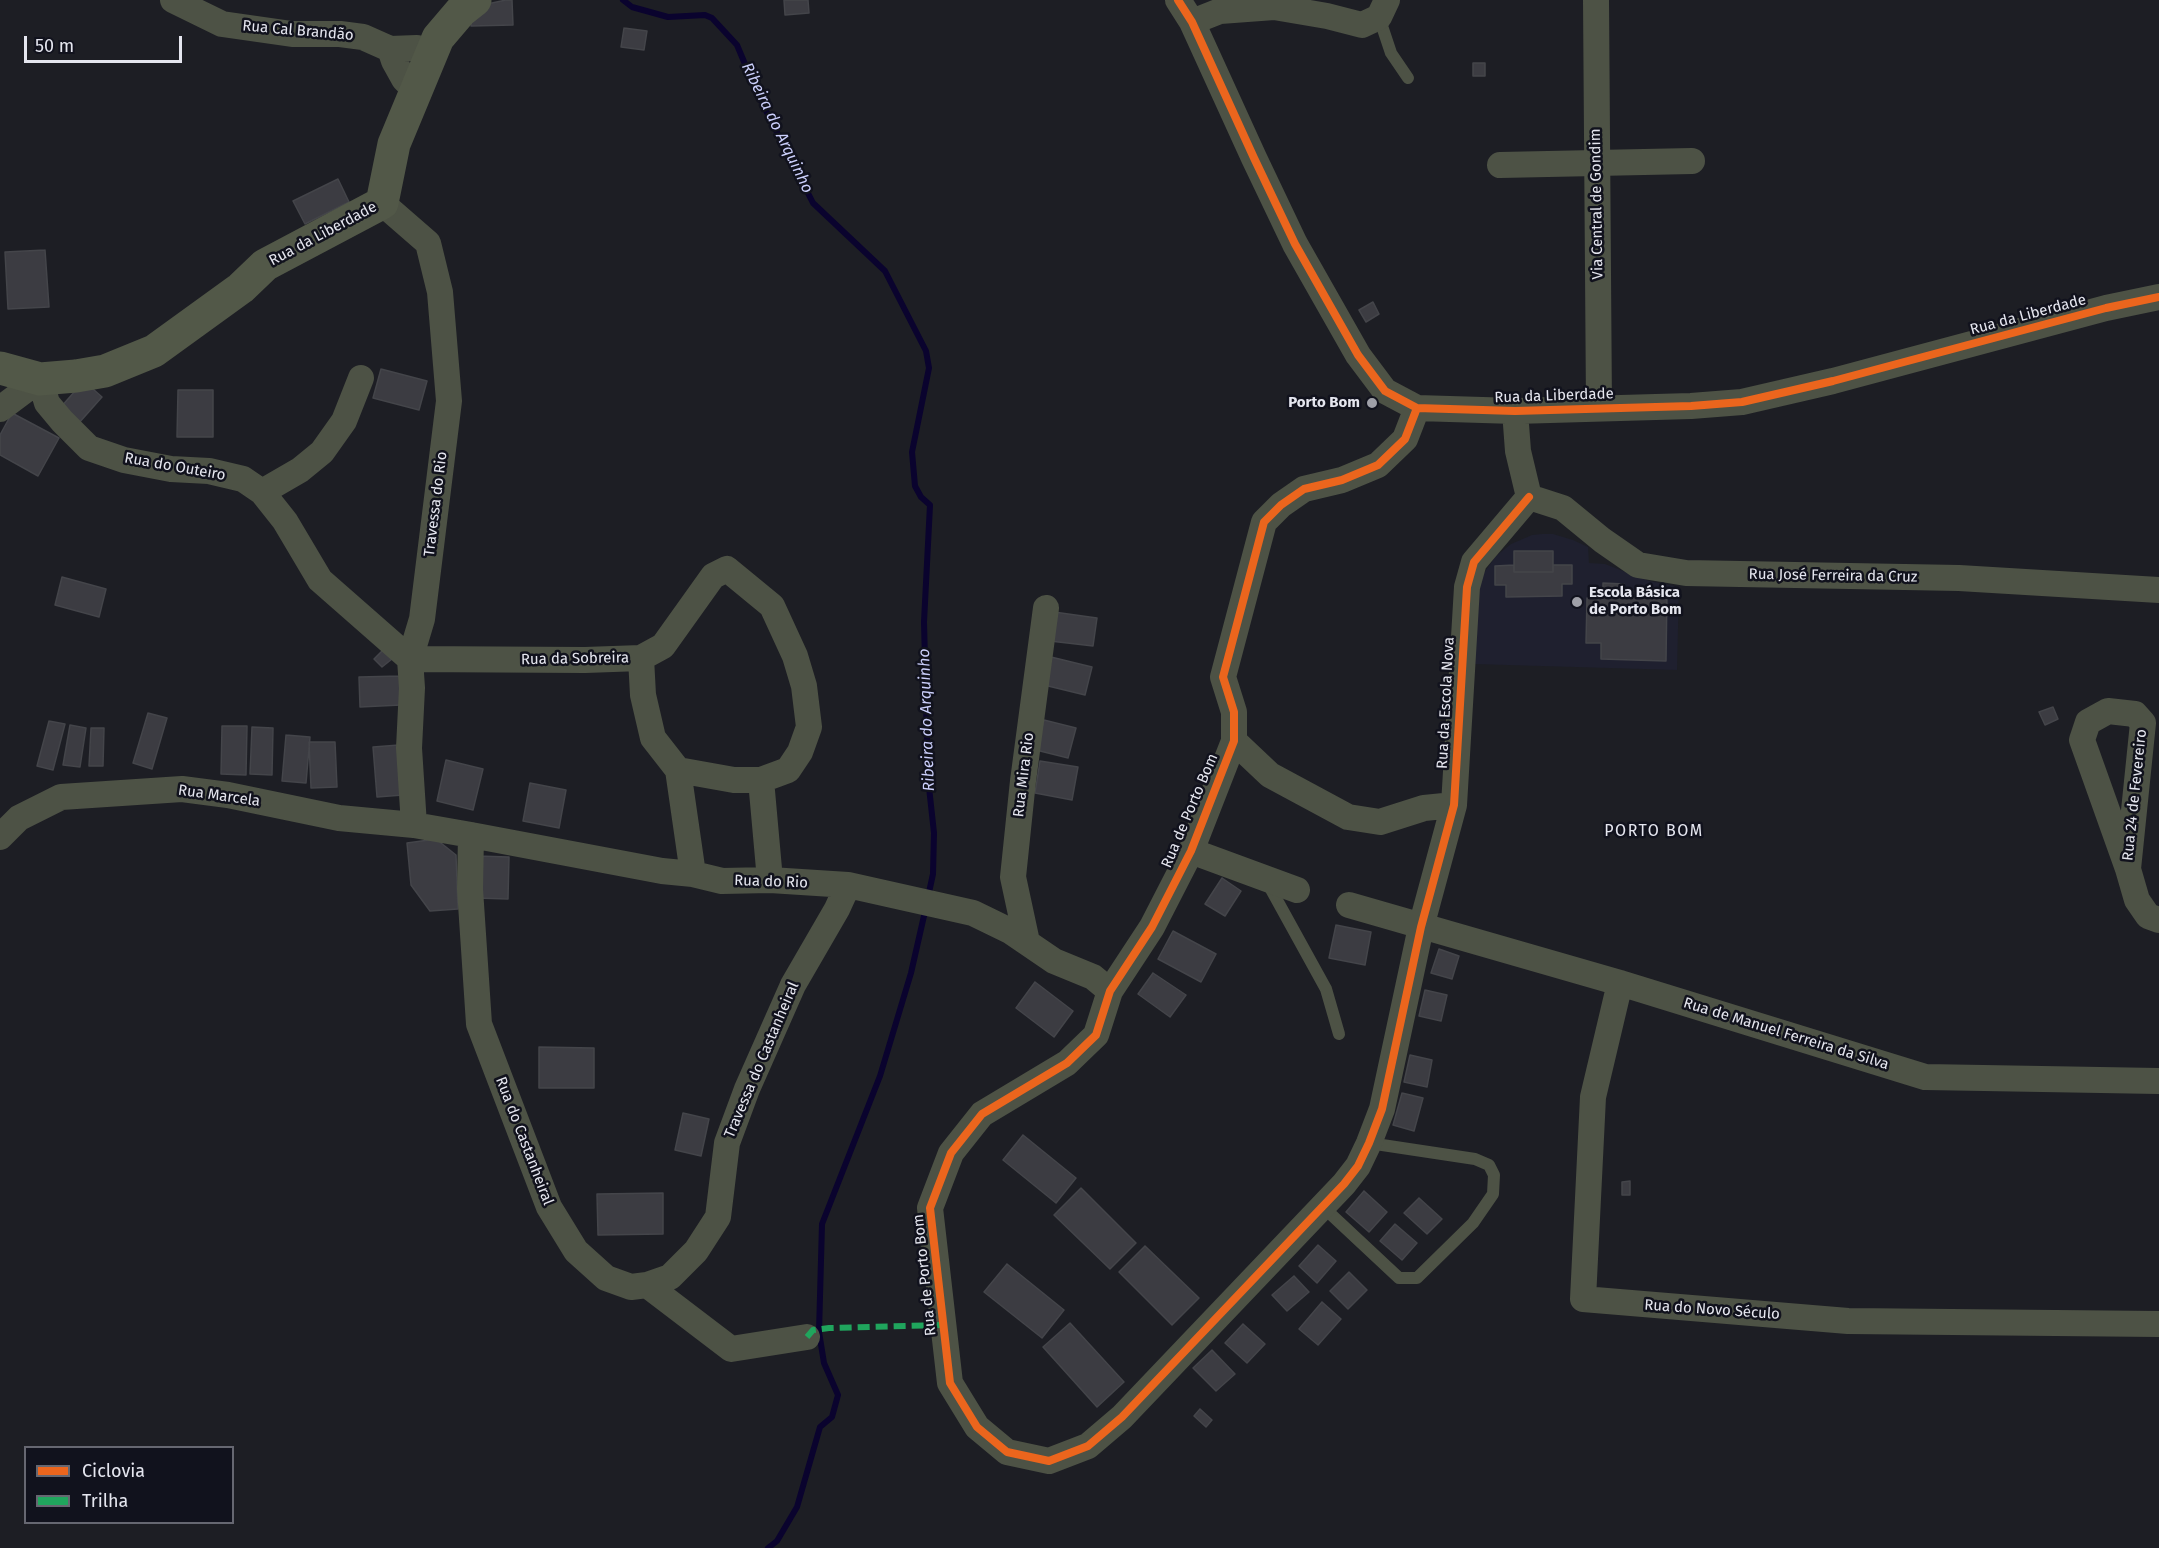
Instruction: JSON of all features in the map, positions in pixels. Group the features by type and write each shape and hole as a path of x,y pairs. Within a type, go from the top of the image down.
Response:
{"street":[{"name":"Rua Cal Brandão","path":"173,0 222,24 292,34 356,36 390,49 417,48 432,51"},
{"name":"Rua da Liberdade","path":"40,379 105,371 154,351 241,288 265,266 382,203 394,144 438,38 461,11 476,0"},
{"name":"Rua da Liberdade","path":"1178,0 1192,22 1295,244 1358,355 1385,391 1417,408 1515,411 1691,406 1742,402 1833,381 2106,308 2159,297"},
{"name":"Via Central de Gondim","path":"1596,0 1599,407"},
{"path":"1192,22 1220,11 1274,7 1327,16 1362,25 1383,8"},
{"path":"390,49 404,79 416,91"},
{"path":"1500,165 1692,161"},
{"name":"Travessa do Rio","path":"382,203 429,243 440,292 449,401 422,619 410,659 412,688 409,748 414,825"},
{"path":"0,368 40,379"},
{"path":"262,492 300,470 322,452 344,421 361,378"},
{"path":"0,409 40,379"},
{"name":"Rua do Outeiro","path":"40,379 47,403 89,448 124,460 171,470 209,471 243,479 262,492 285,521 320,580 410,659"},
{"name":"Rua de Porto Bom","path":"1417,408 1405,440 1378,465 1342,480 1304,489 1264,522 1223,677 1234,712 1234,741 1191,851 1152,927 1110,991 1096,1035 1067,1063 982,1114 951,1153 930,1208 950,1383 977,1427 1007,1452 1049,1461 1088,1446 1122,1417 1351,1175 1369,1143 1382,1109 1421,927"},
{"path":"1515,411 1518,451 1529,497"},
{"name":"Rua José Ferreira da Cruz","path":"1529,497 1563,508 1602,540 1638,565 1686,573 1959,578 2159,590"},
{"name":"Rua da Escola Nova","path":"1421,927 1454,805 1467,587 1474,562 1529,497"},
{"path":"641,658 663,646 713,576 727,569 772,606 795,656 804,686 809,727 800,752 788,770 762,780 734,780 678,770 693,874"},
{"name":"Rua Mira Rio","path":"1027,942 1013,877 1046,608"},
{"name":"Rua da Sobreira","path":"410,659 641,658 643,695 653,738 678,770"},
{"name":"Rua 24 de Fevereiro","path":"2128,869 2143,723 2135,714 2108,711 2088,722 2082,740 2137,900 2148,916 2159,920"},
{"path":"1234,741 1270,775 1348,818 1380,822 1424,808 1454,805"},
{"path":"762,780 770,880"},
{"name":"Rua Marcela","path":"0,837 19,818 61,797 182,789 228,795 339,818 414,825"},
{"name":"Rua do Rio","path":"414,825 722,881 770,880 848,885 941,906 973,914 1010,931 1054,962 1093,977 1110,991"},
{"name":"Rua do Castanheiral","path":"471,835 470,889 479,1024 549,1207 576,1251 606,1278 631,1287 647,1285"},
{"path":"1191,851 1298,890"},
{"name":"Travessa do Castanheiral","path":"647,1285 670,1277 696,1251 718,1217 727,1143 747,1089 793,985 837,909 848,885"},
{"name":"Rua de Manuel Ferreira da Silva","path":"1348,905 1620,983 1925,1077 2159,1081"},
{"name":"Rua do Novo Século","path":"1620,983 1593,1096 1583,1299 1848,1321 2159,1324"},
{"path":"647,1285 731,1349 807,1337"}],"lane":[{"path":"1383,8 1391,53 1408,78"},
{"path":"1265,878 1326,989 1339,1034"},
{"path":"1322,1206 1399,1278 1418,1278 1473,1223 1493,1194 1494,1175 1489,1165 1475,1159 1369,1143"}],"shaded area":[{"name":"Escola Básica de Porto Bom","path":"1553,534 1588,547 1589,563 1605,564 1649,581 1679,587 1677,670 1473,664 1476,596 1484,573 1495,557 1511,544 1532,535"}],"building":[{"path":"512,0 513,25 471,26 473,7"},
{"path":"784,0 808,0 809,13 785,15"},
{"path":"624,28 647,31 644,50 621,47"},
{"path":"1473,63 1485,63 1485,76 1473,76"},
{"path":"338,179 349,202 305,224 293,201"},
{"path":"45,250 49,307 8,309 5,252"},
{"path":"1373,302 1379,314 1366,322 1359,310"},
{"path":"381,369 427,381 419,410 373,398"},
{"path":"84,381 102,397 78,424 60,408"},
{"path":"178,390 213,390 213,437 177,437"},
{"path":"12,413 59,438 38,476 0,455 0,435"},
{"path":"1514,551 1553,551 1553,572 1514,572"},
{"path":"1514,565 1514,572 1553,572 1553,565 1572,565 1572,584 1562,584 1562,596 1506,597 1506,585 1495,585 1495,566"},
{"path":"62,577 106,589 99,617 55,605"},
{"path":"1603,583 1624,584 1624,591 1667,592 1666,661 1601,659 1601,643 1586,643 1587,598 1603,599"},
{"path":"1054,612 1097,618 1093,646 1050,641"},
{"path":"383,650 392,659 382,667 374,659"},
{"path":"1051,657 1092,667 1085,695 1044,685"},
{"path":"400,676 401,705 360,707 359,677"},
{"path":"2053,707 2058,719 2045,725 2039,712"},
{"path":"148,713 167,718 152,769 133,763"},
{"path":"1044,720 1076,728 1068,758 1036,750"},
{"path":"49,721 65,724 53,770 37,766"},
{"path":"70,725 86,728 80,767 63,765"},
{"path":"222,726 247,726 246,775 221,774"},
{"path":"252,727 273,728 272,775 250,774"},
{"path":"91,728 104,728 103,766 89,766"},
{"path":"286,735 310,737 306,783 282,781"},
{"path":"309,742 335,742 337,787 311,788"},
{"path":"399,745 403,795 377,797 373,747"},
{"path":"446,760 483,769 473,810 437,801"},
{"path":"1040,761 1078,767 1072,800 1035,793"},
{"path":"530,783 566,790 559,828 523,821"},
{"path":"436,839 456,855 458,909 430,911 411,885 407,843"},
{"path":"478,856 509,857 508,899 476,898"},
{"path":"1222,878 1241,891 1225,916 1205,904"},
{"path":"1336,925 1371,932 1365,965 1329,958"},
{"path":"1173,931 1216,954 1201,982 1158,959"},
{"path":"1439,949 1459,956 1452,979 1431,973"},
{"path":"1153,973 1186,995 1170,1017 1138,994"},
{"path":"1035,982 1073,1011 1054,1037 1016,1008"},
{"path":"1425,990 1447,995 1441,1021 1419,1016"},
{"path":"539,1047 594,1048 594,1088 539,1088"},
{"path":"1410,1055 1432,1060 1427,1087 1404,1082"},
{"path":"1402,1093 1423,1098 1414,1131 1393,1125"},
{"path":"683,1113 709,1119 701,1156 675,1150"},
{"path":"1023,1135 1076,1178 1056,1203 1003,1160"},
{"path":"1630,1181 1630,1195 1622,1195 1622,1182"},
{"path":"1081,1188 1136,1243 1110,1269 1054,1215"},
{"path":"1364,1191 1387,1212 1369,1232 1346,1212"},
{"path":"663,1193 663,1234 598,1235 597,1194"},
{"path":"1419,1198 1442,1219 1427,1234 1404,1213"},
{"path":"1395,1224 1417,1243 1402,1260 1380,1241"},
{"path":"1318,1245 1336,1261 1317,1283 1299,1266"},
{"path":"1145,1246 1199,1298 1172,1325 1119,1272"},
{"path":"1007,1264 1064,1310 1042,1338 984,1292"},
{"path":"1349,1272 1367,1290 1348,1309 1330,1291"},
{"path":"1294,1276 1309,1292 1287,1311 1272,1295"},
{"path":"1322,1302 1341,1319 1318,1345 1299,1329"},
{"path":"1070,1323 1124,1382 1097,1407 1043,1347"},
{"path":"1243,1324 1265,1344 1247,1363 1225,1343"},
{"path":"1212,1350 1235,1374 1216,1391 1193,1368"},
{"path":"1200,1409 1212,1420 1206,1427 1194,1416"}],"waterway":[{"name":"Ribeira do Arquinho","path":"623,0 632,7 668,17 705,15 712,18 737,45 758,95 813,203 885,271 926,351 929,368 912,452 915,486 921,497 930,505 924,622 928,778 934,833 933,874 928,897"},
{"name":"Ribeira do Arquinho","path":"768,1548 777,1541 797,1507 820,1427 832,1417 838,1395 824,1363 819,1332 822,1224 880,1076 911,973 926,907"}],"marked path":[{"path":"807,1337 813,1330 829,1328 943,1325"}],"cycle path":[{"path":"1178,0 1192,22 1295,244 1358,355 1385,391 1417,408 1515,411 1691,406 1742,402 1833,381 2106,308 2159,297"},
{"path":"1417,408 1405,439 1378,465 1342,480 1304,489 1281,505 1264,522 1223,677 1234,712 1234,741 1191,851 1152,927 1110,991 1096,1035 1067,1063 982,1114 951,1153 930,1208 950,1383 977,1427 1007,1452 1049,1461 1088,1446 1122,1417 1344,1184 1358,1166 1382,1109 1421,927 1454,805 1467,587 1474,562 1529,497"}],"place":[{"name":"Porto Bom","path":"1372,403"},
{"name":"Escola Básica de Porto Bom","path":"1577,602"}],"district":[{"name":"PORTO BOM","path":"1654,832"}]}
